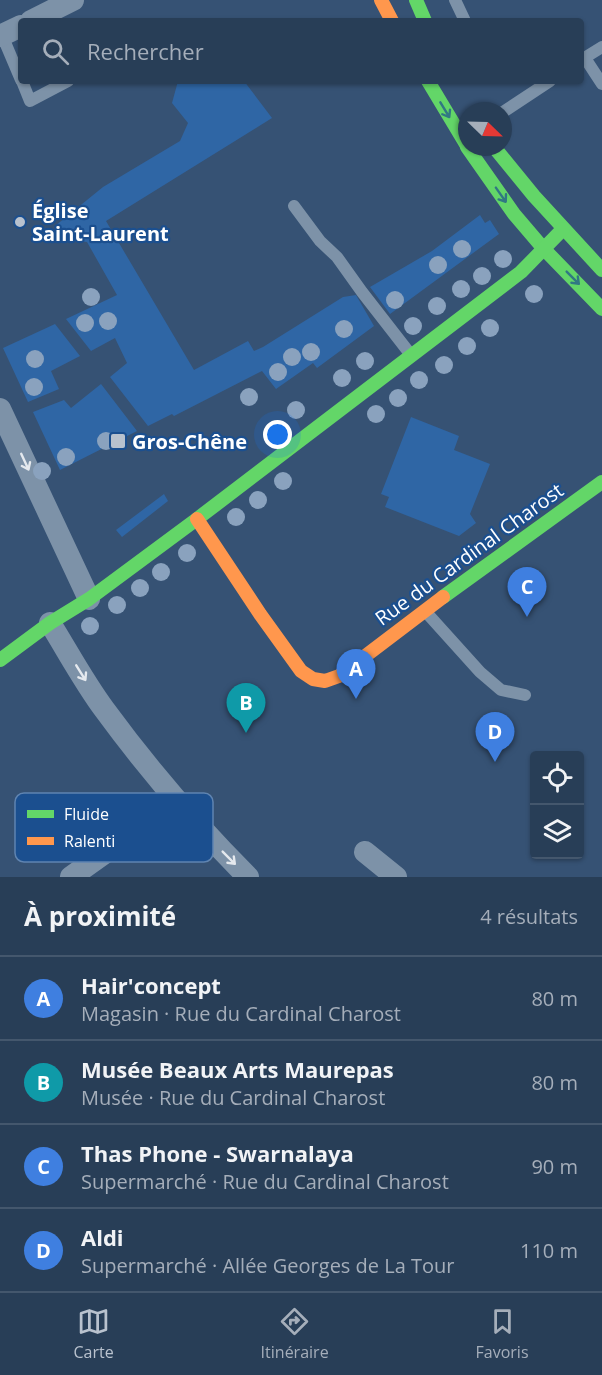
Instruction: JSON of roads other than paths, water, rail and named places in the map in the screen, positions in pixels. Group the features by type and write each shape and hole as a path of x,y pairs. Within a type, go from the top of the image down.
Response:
{"street":[{"path":"37,18 73,0"},
{"path":"381,0 390,18"},
{"path":"416,0 424,18"},
{"path":"430,84 458,129"},
{"path":"475,156 514,214 543,248 602,309"},
{"path":"502,156 563,229 602,270"},
{"path":"0,660 50,623 89,599 197,519 521,272 563,229"},
{"path":"0,409 89,599"},
{"name":"Rue du Cardinal Charost","path":"197,519 301,670 313,679 325,681 339,676 425,610 602,482"},
{"path":"50,623 103,708 169,793"},
{"path":"213,842 248,877"},
{"path":"365,852 396,877"},
{"path":"71,877 92,862"}],"lane":[{"path":"455,0 464,18"},
{"path":"8,32 18,69"},
{"path":"584,58 602,47"},
{"path":"584,60 602,84"},
{"path":"23,84 30,101 62,84"},
{"path":"512,106 545,84"},
{"path":"294,206 320,241 337,257 411,355"},
{"path":"425,610 480,672 501,690 525,695"}],"place":[{"name":"Église Saint-Laurent","path":"20,222"},
{"name":"Gros-Chêne","path":"118,441"},
{"name":"Thas Phone - Swarnalaya","path":"527,617"},
{"name":"Hair'concept","path":"356,699"},
{"name":"Musée Beaux Arts Maurepas","path":"246,733"},
{"name":"Aldi","path":"495,762"}]}
